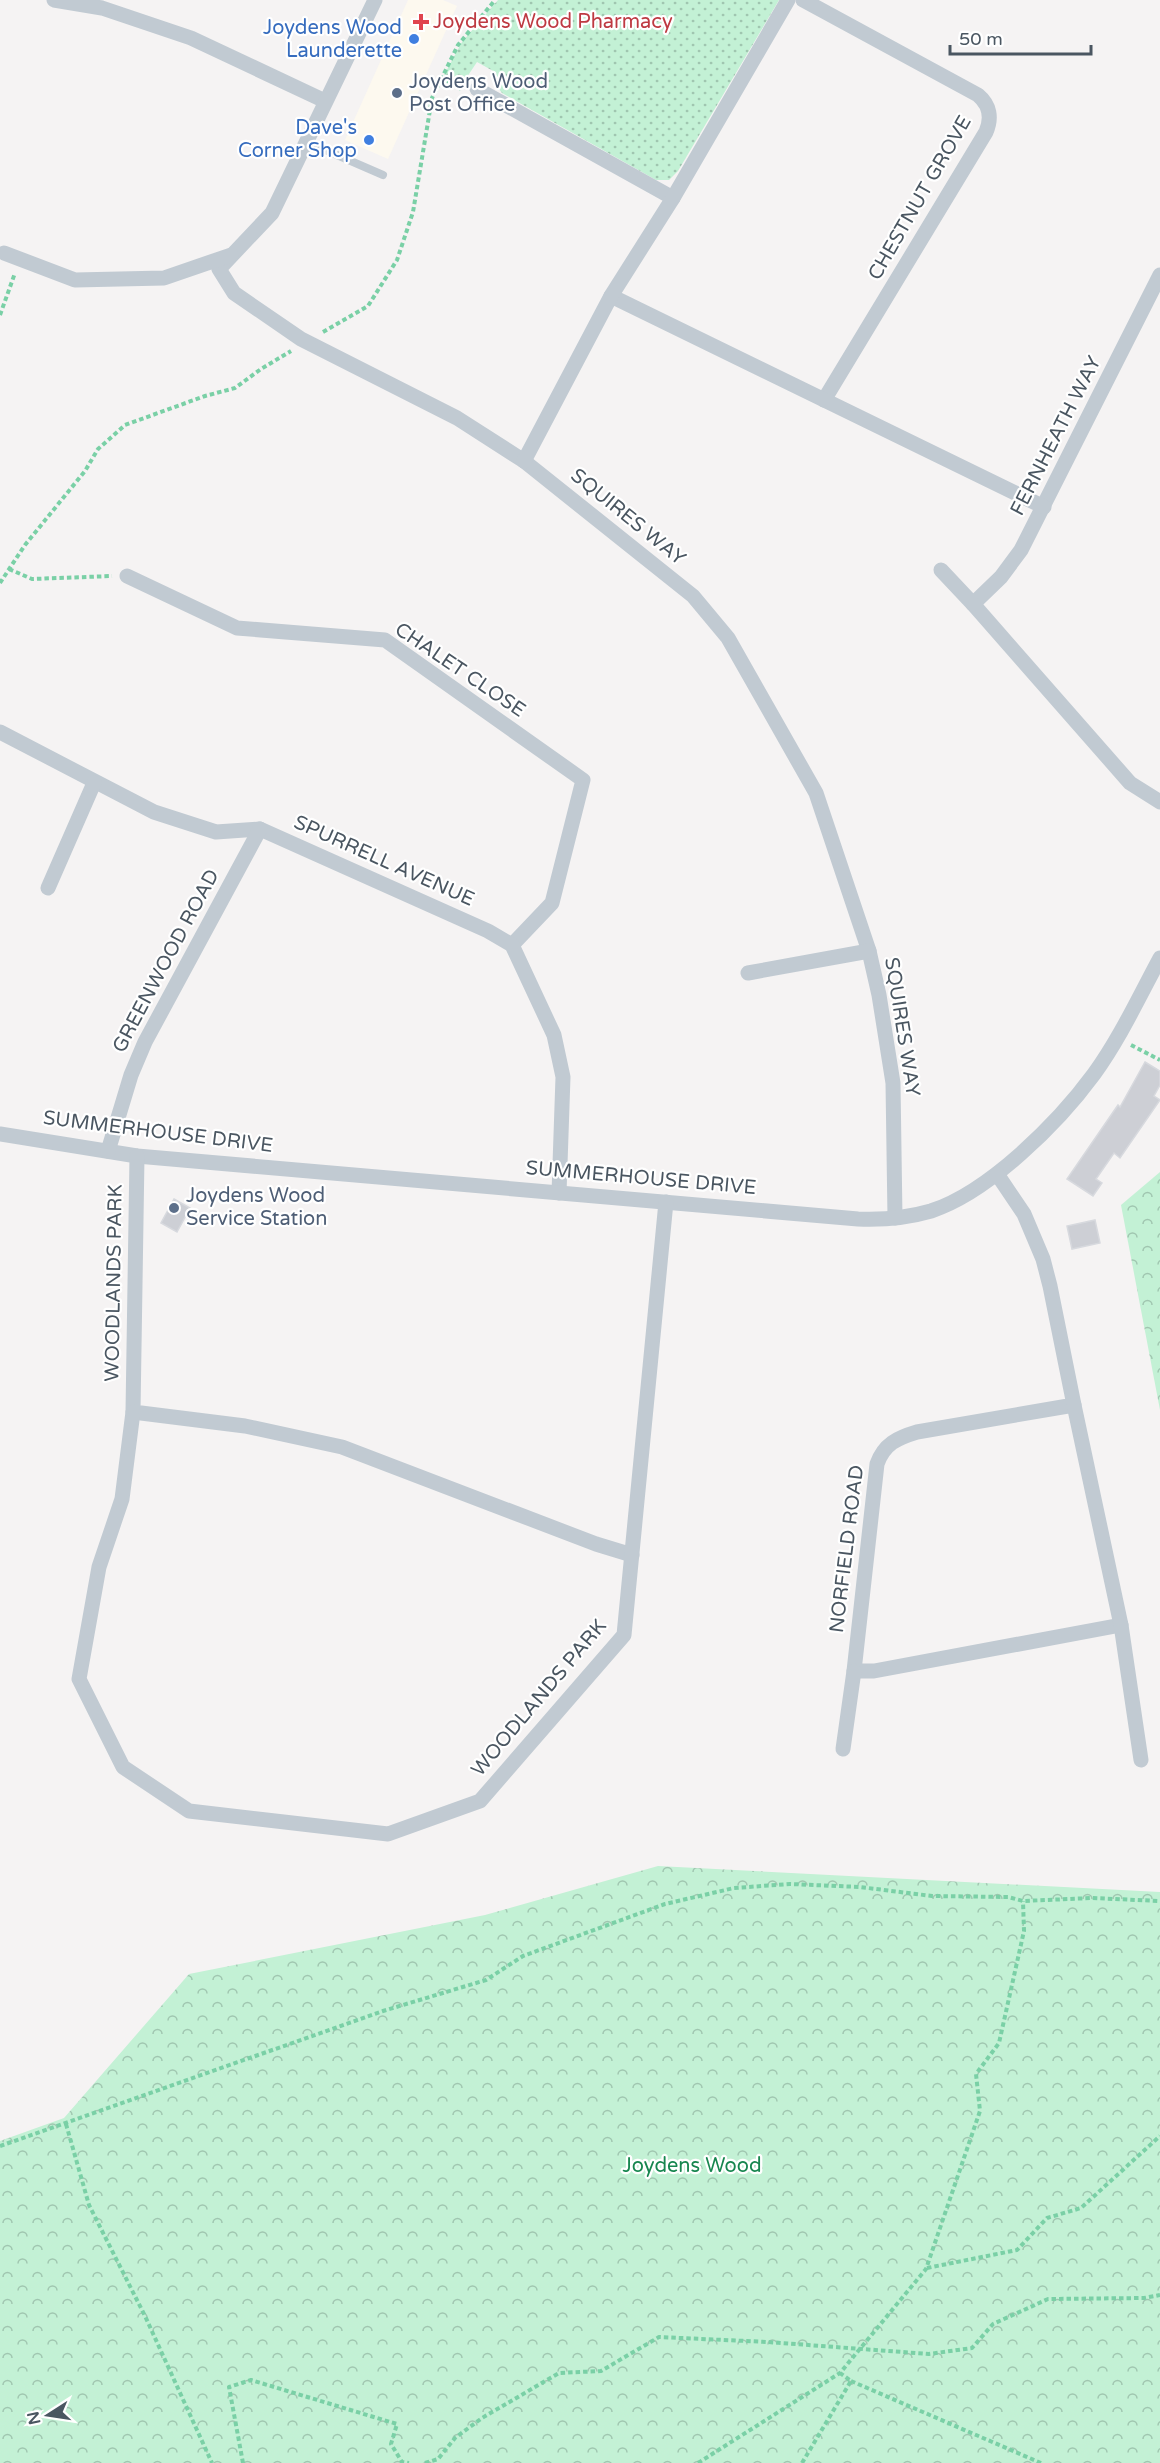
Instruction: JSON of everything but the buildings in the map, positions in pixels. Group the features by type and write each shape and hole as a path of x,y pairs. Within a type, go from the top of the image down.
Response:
{"street":[{"path":"54,0 102,8 191,38 325,101"},
{"path":"4,253 75,279 164,278 231,255 272,213 375,0"},
{"path":"524,461 611,296 673,198 788,0"},
{"name":"CHESTNUT GROVE","path":"803,0 978,95 985,101 990,116 986,132 824,400"},
{"path":"477,88 673,198"},
{"name":"SQUIRES WAY","path":"231,255 219,269 234,293 306,342 457,418 524,461 693,596 728,638 816,793 869,951 879,995 893,1083 895,1218"},
{"name":"FERNHEATH WAY","path":"973,604 1001,577 1022,550 1160,275"},
{"path":"611,296 1044,507"},
{"path":"941,570 1130,783 1160,802"},
{"name":"CHALET CLOSE","path":"128,576 237,628 385,640 583,780 552,903 512,945"},
{"name":"SPURRELL AVENUE","path":"0,732 94,783 154,812 216,832 260,830 488,931 512,945"},
{"path":"48,888 94,783"},
{"name":"GREENWOOD ROAD","path":"108,1151 131,1075 145,1042 260,830"},
{"path":"512,945 554,1035 563,1077 559,1193"},
{"name":"SQUIRES WAY","path":"748,973 869,951"},
{"name":"SUMMERHOUSE DRIVE","path":"0,1134 137,1156 858,1219 895,1218 932,1210 951,1202 997,1174 1034,1140 1094,1073 1160,958"},
{"name":"WOODLANDS PARK","path":"137,1156 133,1412 122,1499 99,1567 79,1679 123,1767 189,1811 388,1834 480,1801 624,1635 666,1202"},
{"path":"997,1174 1024,1214 1043,1259 1050,1286 1121,1625 1141,1760"},
{"name":"NORFIELD ROAD","path":"843,1749 877,1464 885,1448 902,1437 917,1432 1074,1405"},
{"path":"133,1412 245,1426 342,1447 596,1544 632,1555"},
{"path":"854,1671 874,1671 1121,1625"}],"lane":[{"path":"307,142 383,175"}],"path":[{"path":"0,583 25,545 85,471 98,449 125,425 205,396 235,388 261,369 368,306 397,260 413,212 432,98 459,45 495,0"},
{"path":"441,77 466,92 477,88"},
{"path":"0,315 20,259"},
{"path":"9,569 32,579 128,576"},
{"path":"1116,1038 1160,1060"},
{"path":"0,2146 384,2011 486,1980 523,1956 665,1904 722,1890 790,1884 860,1887 932,1896 1008,1897 1023,1901 1092,1898 1160,1900"},
{"path":"698,2463 840,2373 926,2268 980,2111 976,2074 999,2043 1024,1931 1023,1901"},
{"path":"66,2124 89,2205 145,2316 212,2463"},
{"path":"926,2268 1017,2250 1047,2218 1081,2208 1160,2136"},
{"path":"425,2463 438,2459 455,2438 482,2418 560,2373 601,2371 659,2337 768,2342 929,2354 972,2348 993,2324 1048,2299 1144,2298 1160,2295"},
{"path":"840,2373 851,2381 1041,2463"},
{"path":"243,2463 229,2387 252,2380 397,2424 391,2444 402,2462 409,2463"},
{"path":"802,2463 851,2381"}],"shaded area":[{"path":"408,0 443,0 457,6 388,159 345,140"}],"green space":[{"path":"498,0 779,0 678,171 669,180 656,180 502,93 493,81 495,72 477,62 461,86 443,77 462,42"},
{"path":"1160,1172 1160,1410 1121,1205"},
{"name":"Joydens Wood","path":"658,1866 1160,1892 1160,2463 0,2463 0,2141 64,2118 189,1974 485,1915"}],"place":[{"name":"Joydens Wood Pharmacy","path":"421,22"},
{"name":"Joydens Wood Launderette","path":"414,39"},
{"name":"Joydens Wood Post Office","path":"397,93"},
{"name":"Dave's Corner Shop","path":"369,140"},
{"name":"Joydens Wood Service Station","path":"174,1208"}]}
